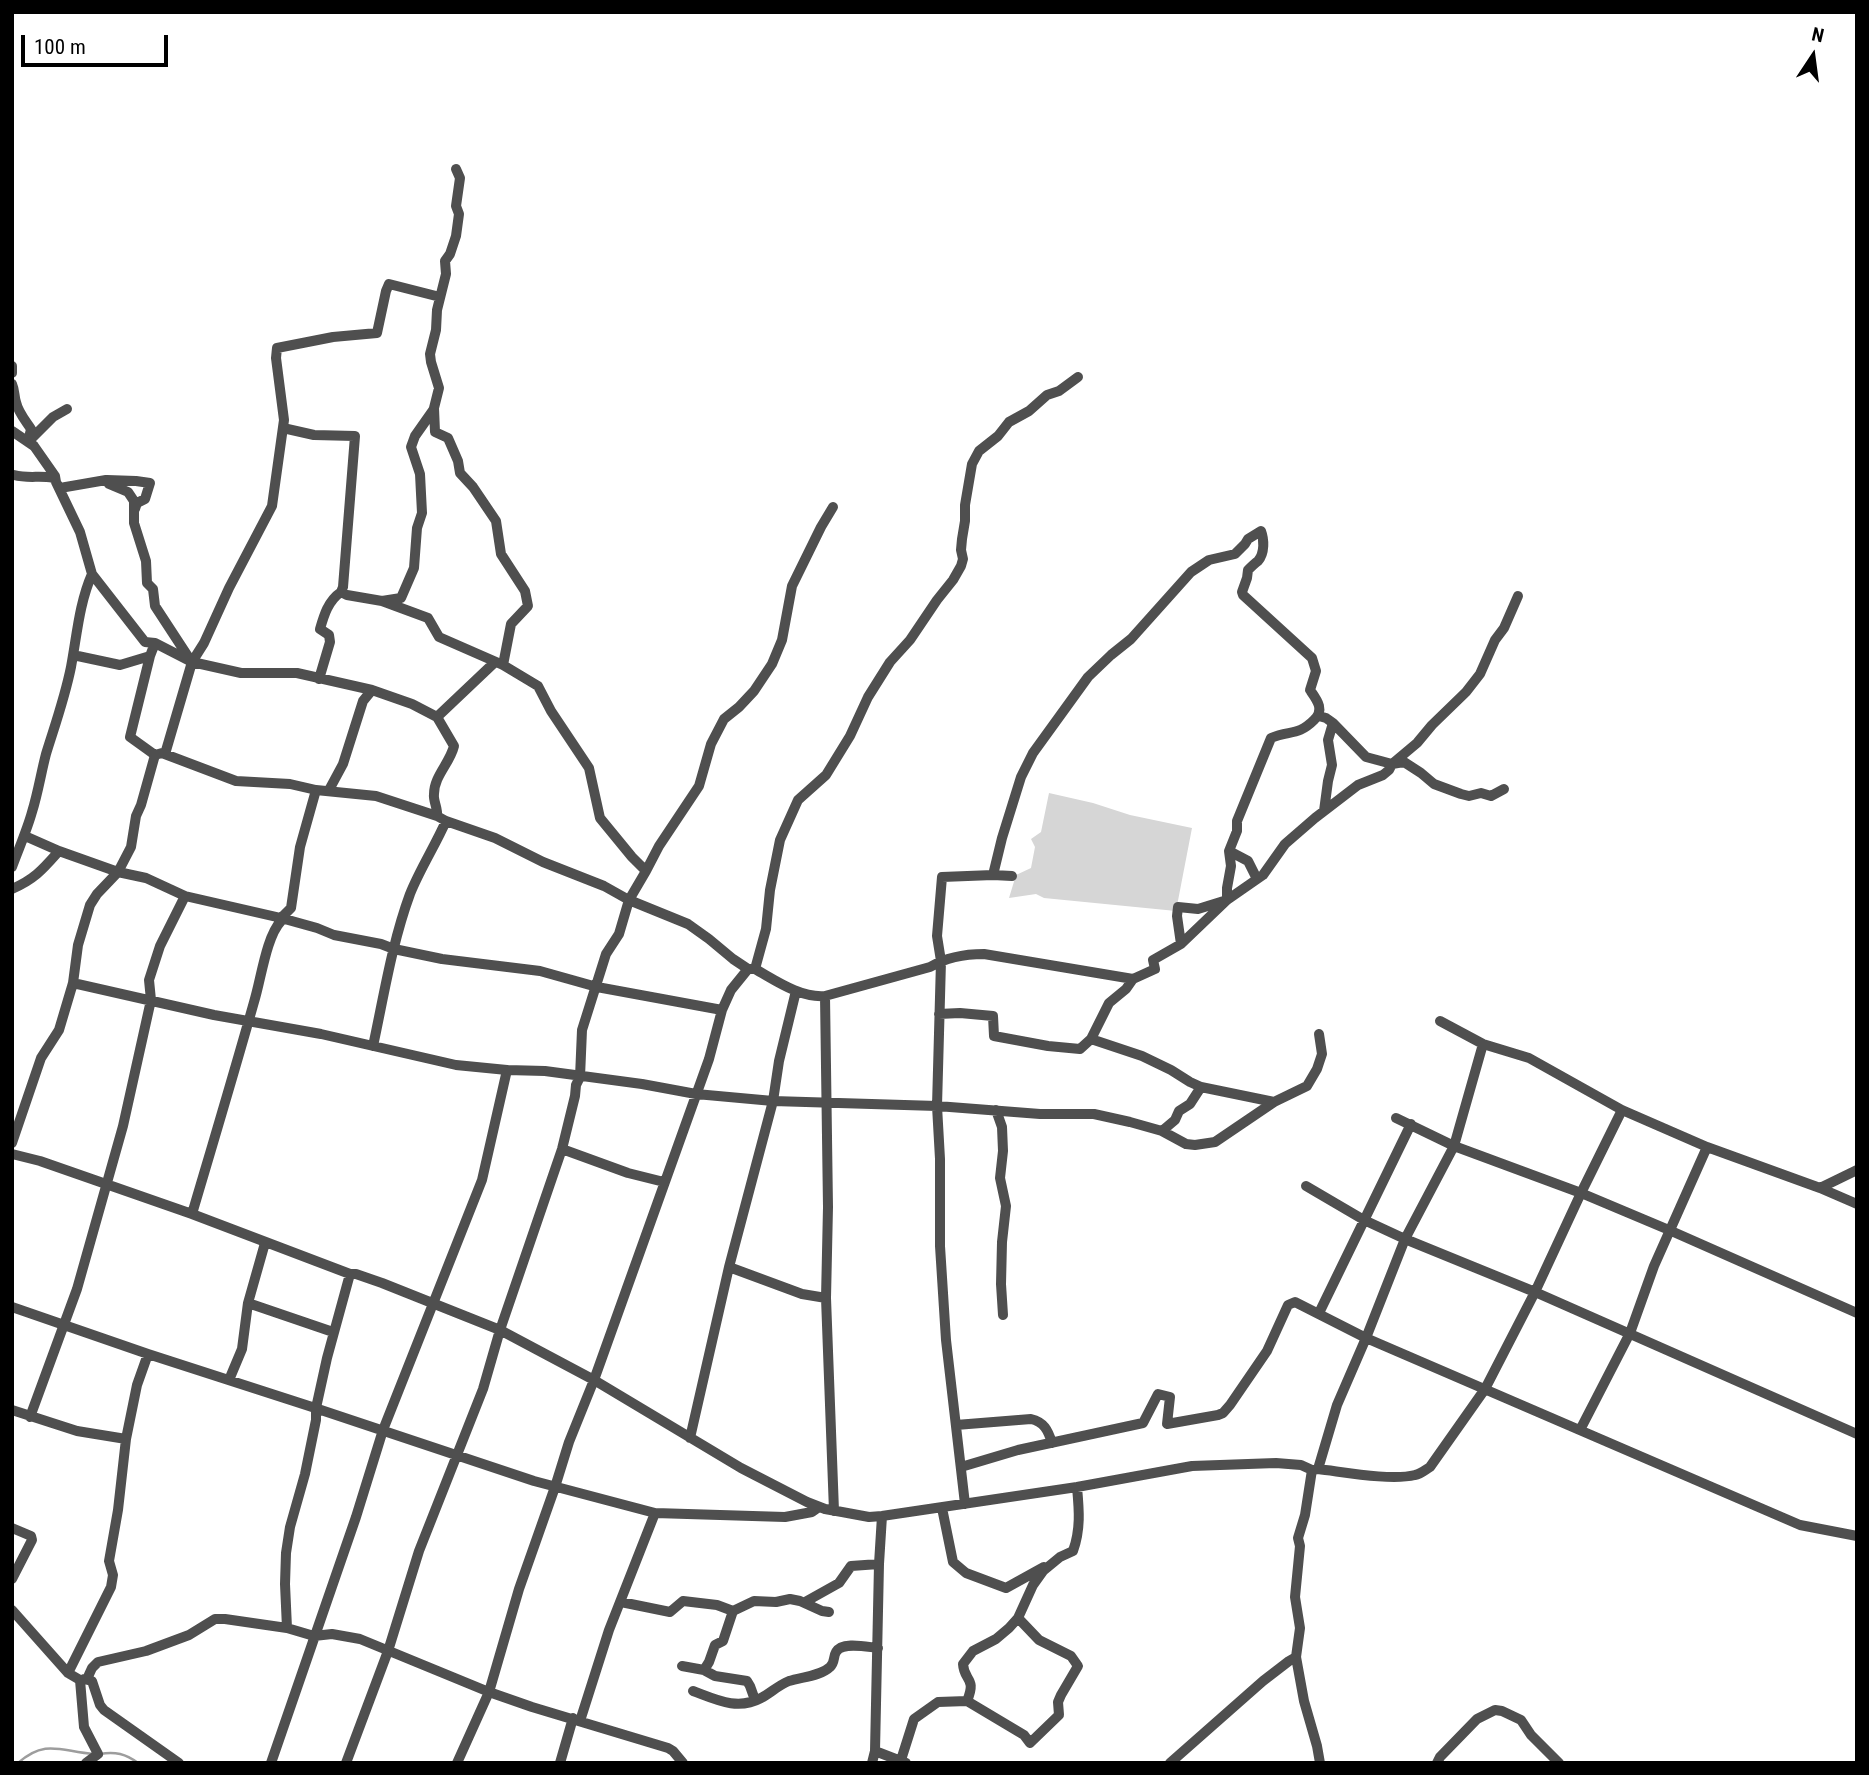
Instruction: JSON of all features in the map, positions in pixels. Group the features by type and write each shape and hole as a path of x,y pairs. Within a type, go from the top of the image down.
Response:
{"street":[{"path":"437,717 499,663 512,624 528,606 521,584 501,554 496,521 474,488 460,473 448,438 435,432 433,418 439,388 430,354 446,274 445,261 456,236 460,178 456,169"},
{"path":"12,1143 41,1058 59,1030 73,983 78,945 90,905 118,872 131,847 135,817 192,662 272,506 284,420 277,348 333,337 377,333 390,284 440,297"},
{"path":"12,366 12,373"},
{"path":"457,1763 489,1692 519,1589 569,1442 594,1380 709,1059 722,1010 731,990 751,969 766,929 770,890 780,840 798,800 826,775 890,662 910,640 961,566 965,505 972,464 979,451 998,436 1009,422 1078,377"},
{"path":"12,384 16,404 31,429 28,442"},
{"path":"382,601 401,598 414,568 417,528 422,513 420,474 411,447 415,436 434,408"},
{"path":"28,442 54,417 67,409"},
{"path":"283,428 314,435 355,436 343,587 323,615 320,629 329,635 330,642 319,679"},
{"path":"12,431 34,446 55,476 80,532 92,574 145,642 155,643 192,662 241,673 297,673 372,691 412,704 437,717 453,746 434,794 441,819 434,847 416,879 408,901 394,949 373,1046"},
{"path":"14,475 26,478 55,476"},
{"path":"106,480 128,492 134,500 134,523 146,561 148,583 153,589 155,606 192,662"},
{"path":"60,488 106,480 150,483 145,499 137,503 134,511"},
{"path":"346,1763 388,1651 419,1551 483,1389 500,1330 562,1149 580,1077 582,1030 606,954 619,934 629,900 659,846 699,786 711,744 724,719 739,708 754,691 772,664 782,640 792,586 833,508"},
{"path":"993,875 1021,777 1033,753 1088,677 1131,639 1191,572 1209,560 1235,554 1248,539 1261,531 1262,554 1248,570 1243,595 1311,658 1316,671 1310,690 1320,707 1319,716 1304,730 1271,738 1237,821 1237,831 1229,851 1231,866 1227,900"},
{"path":"12,867 25,836 63,698 83,595 92,574"},
{"path":"341,592 382,601 428,618 439,637 499,663 538,686 551,711 589,768 600,818 646,871"},
{"path":"939,1014 993,1016 995,1036 1080,1049 1091,1039 1109,1003 1126,989 1133,979 1155,969 1153,960 1181,944 1227,900 1263,875 1285,844 1324,811 1359,786 1383,775 1417,743 1474,683 1518,596"},
{"path":"155,643 130,737 160,755 236,781 282,783 316,790 376,796 495,838 543,862 688,924 733,959 796,991 825,996 930,967 964,954 984,954 1133,979"},
{"path":"73,655 120,665 150,656"},
{"path":"329,790 343,764 363,701 372,691"},
{"path":"1319,716 1334,723 1366,757 1392,764 1404,762 1434,784 1465,795 1482,793 1491,796 1504,789"},
{"path":"1324,811 1332,765 1328,740 1334,723"},
{"path":"192,1214 268,947 275,927 291,908 300,847 316,790"},
{"path":"25,836 118,872 146,878 185,896 281,918 334,935 442,959 540,971 597,987 722,1010"},
{"path":"12,889 31,881 59,850"},
{"path":"1229,851 1248,861 1257,879"},
{"path":"965,1504 941,1288 937,1106 941,961 937,936 942,877 1012,876"},
{"path":"126,1439 77,1431 19,1415 65,1324 77,1289 123,1126 151,1000 149,980 160,946 185,896"},
{"path":"1181,944 1178,907 1198,909 1227,900"},
{"path":"73,983 456,1065 545,1071 696,1094 773,1101 937,1106 1040,1114 1094,1114 1162,1131 1186,1144 1215,1142 1274,1102 1307,1086 1322,1054 1319,1034"},
{"path":"690,1438 729,1267 773,1101 779,1062 796,991"},
{"path":"825,996 828,1103 827,1298 834,1511"},
{"path":"1440,1021 1483,1044 1530,1058 1622,1110 1707,1147 1857,1204"},
{"path":"1091,1039 1142,1056 1201,1087 1274,1102"},
{"path":"1320,1763 1296,1657 1300,1628 1295,1597 1300,1546 1298,1538 1315,1470 1337,1405 1405,1239 1454,1146 1483,1044"},
{"path":"271,1763 356,1517 383,1430 482,1180 507,1070"},
{"path":"1162,1131 1173,1123 1179,1111 1190,1104 1201,1087"},
{"path":"996,1110 1002,1127 1000,1178 1006,1206 1002,1242 1003,1315"},
{"path":"12,1154 40,1161 192,1214 350,1274 382,1283 500,1330 594,1380 740,1468 818,1507 869,1517 1077,1487 1192,1465 1276,1463 1301,1465 1315,1470 1380,1476 1413,1476 1422,1473 1430,1467 1485,1389 1535,1292 1622,1110"},
{"path":"1396,1118 1454,1146 1581,1193 1670,1230 1857,1313"},
{"path":"1319,1313 1411,1124"},
{"path":"1580,1430 1630,1334 1654,1266 1707,1147"},
{"path":"562,1149 628,1173 664,1182"},
{"path":"1820,1188 1857,1170"},
{"path":"1306,1186 1364,1220 1405,1239 1535,1292 1857,1434"},
{"path":"229,1380 242,1349 248,1303 265,1243"},
{"path":"729,1267 802,1294 827,1298"},
{"path":"287,1628 286,1553 290,1527 317,1420 316,1408 333,1332 350,1274"},
{"path":"961,1467 1018,1450 1143,1423 1157,1394 1170,1397 1167,1424 1223,1413 1267,1351 1289,1305 1295,1301 1366,1338 1800,1525 1857,1536"},
{"path":"248,1303 333,1332"},
{"path":"12,1307 555,1487 655,1513 785,1517 812,1512 818,1507"},
{"path":"68,1673 111,1587 113,1575 108,1560 118,1510 126,1439 137,1385 148,1354"},
{"path":"956,1425 1031,1419 1041,1422 1049,1431 1052,1443"},
{"path":"942,1508 953,1562 966,1573 1006,1588 1073,1550 1079,1536 1080,1521 1077,1487"},
{"path":"560,1763 655,1513"},
{"path":"872,1763 876,1751 882,1516"},
{"path":"12,1528 31,1536 33,1540 12,1579"},
{"path":"805,1602 839,1583 851,1566 879,1564"},
{"path":"967,1701 972,1687 963,1664 973,1651 1009,1629 1018,1618 1033,1585 1048,1565"},
{"path":"621,1602 670,1612 683,1601 717,1605 733,1611 754,1601 776,1602 790,1598 828,1612"},
{"path":"12,1610 68,1673 92,1681 104,1710 179,1763"},
{"path":"704,1670 715,1645 723,1641 733,1611"},
{"path":"876,1751 904,1762 914,1719 938,1702 967,1701 1024,1735 1030,1743 1059,1715 1058,1702 1078,1666 1071,1656 1039,1640 1018,1618"},
{"path":"86,1763 98,1754 84,1727 83,1679 92,1668 98,1662 146,1651 178,1640 215,1619 287,1628 314,1636 332,1634 351,1638 532,1707 668,1748 680,1761"},
{"path":"692,1690 726,1703 755,1700 787,1682 831,1667 839,1648 878,1648"},
{"path":"1170,1763 1263,1682 1296,1657"},
{"path":"682,1665 704,1670 715,1676 747,1681 755,1700"},
{"path":"1437,1763 1477,1719 1495,1710 1521,1720 1559,1763"}],"shaded area":[{"path":"1049,793 1130,815 1192,828 1176,911 1044,898 1036,894 1009,898 1016,875 1031,868 1035,847 1031,839 1041,832"}],"waterway":[{"path":"18,1763 28,1755 46,1749 94,1754"},
{"path":"100,1754 120,1754 138,1763"}]}
